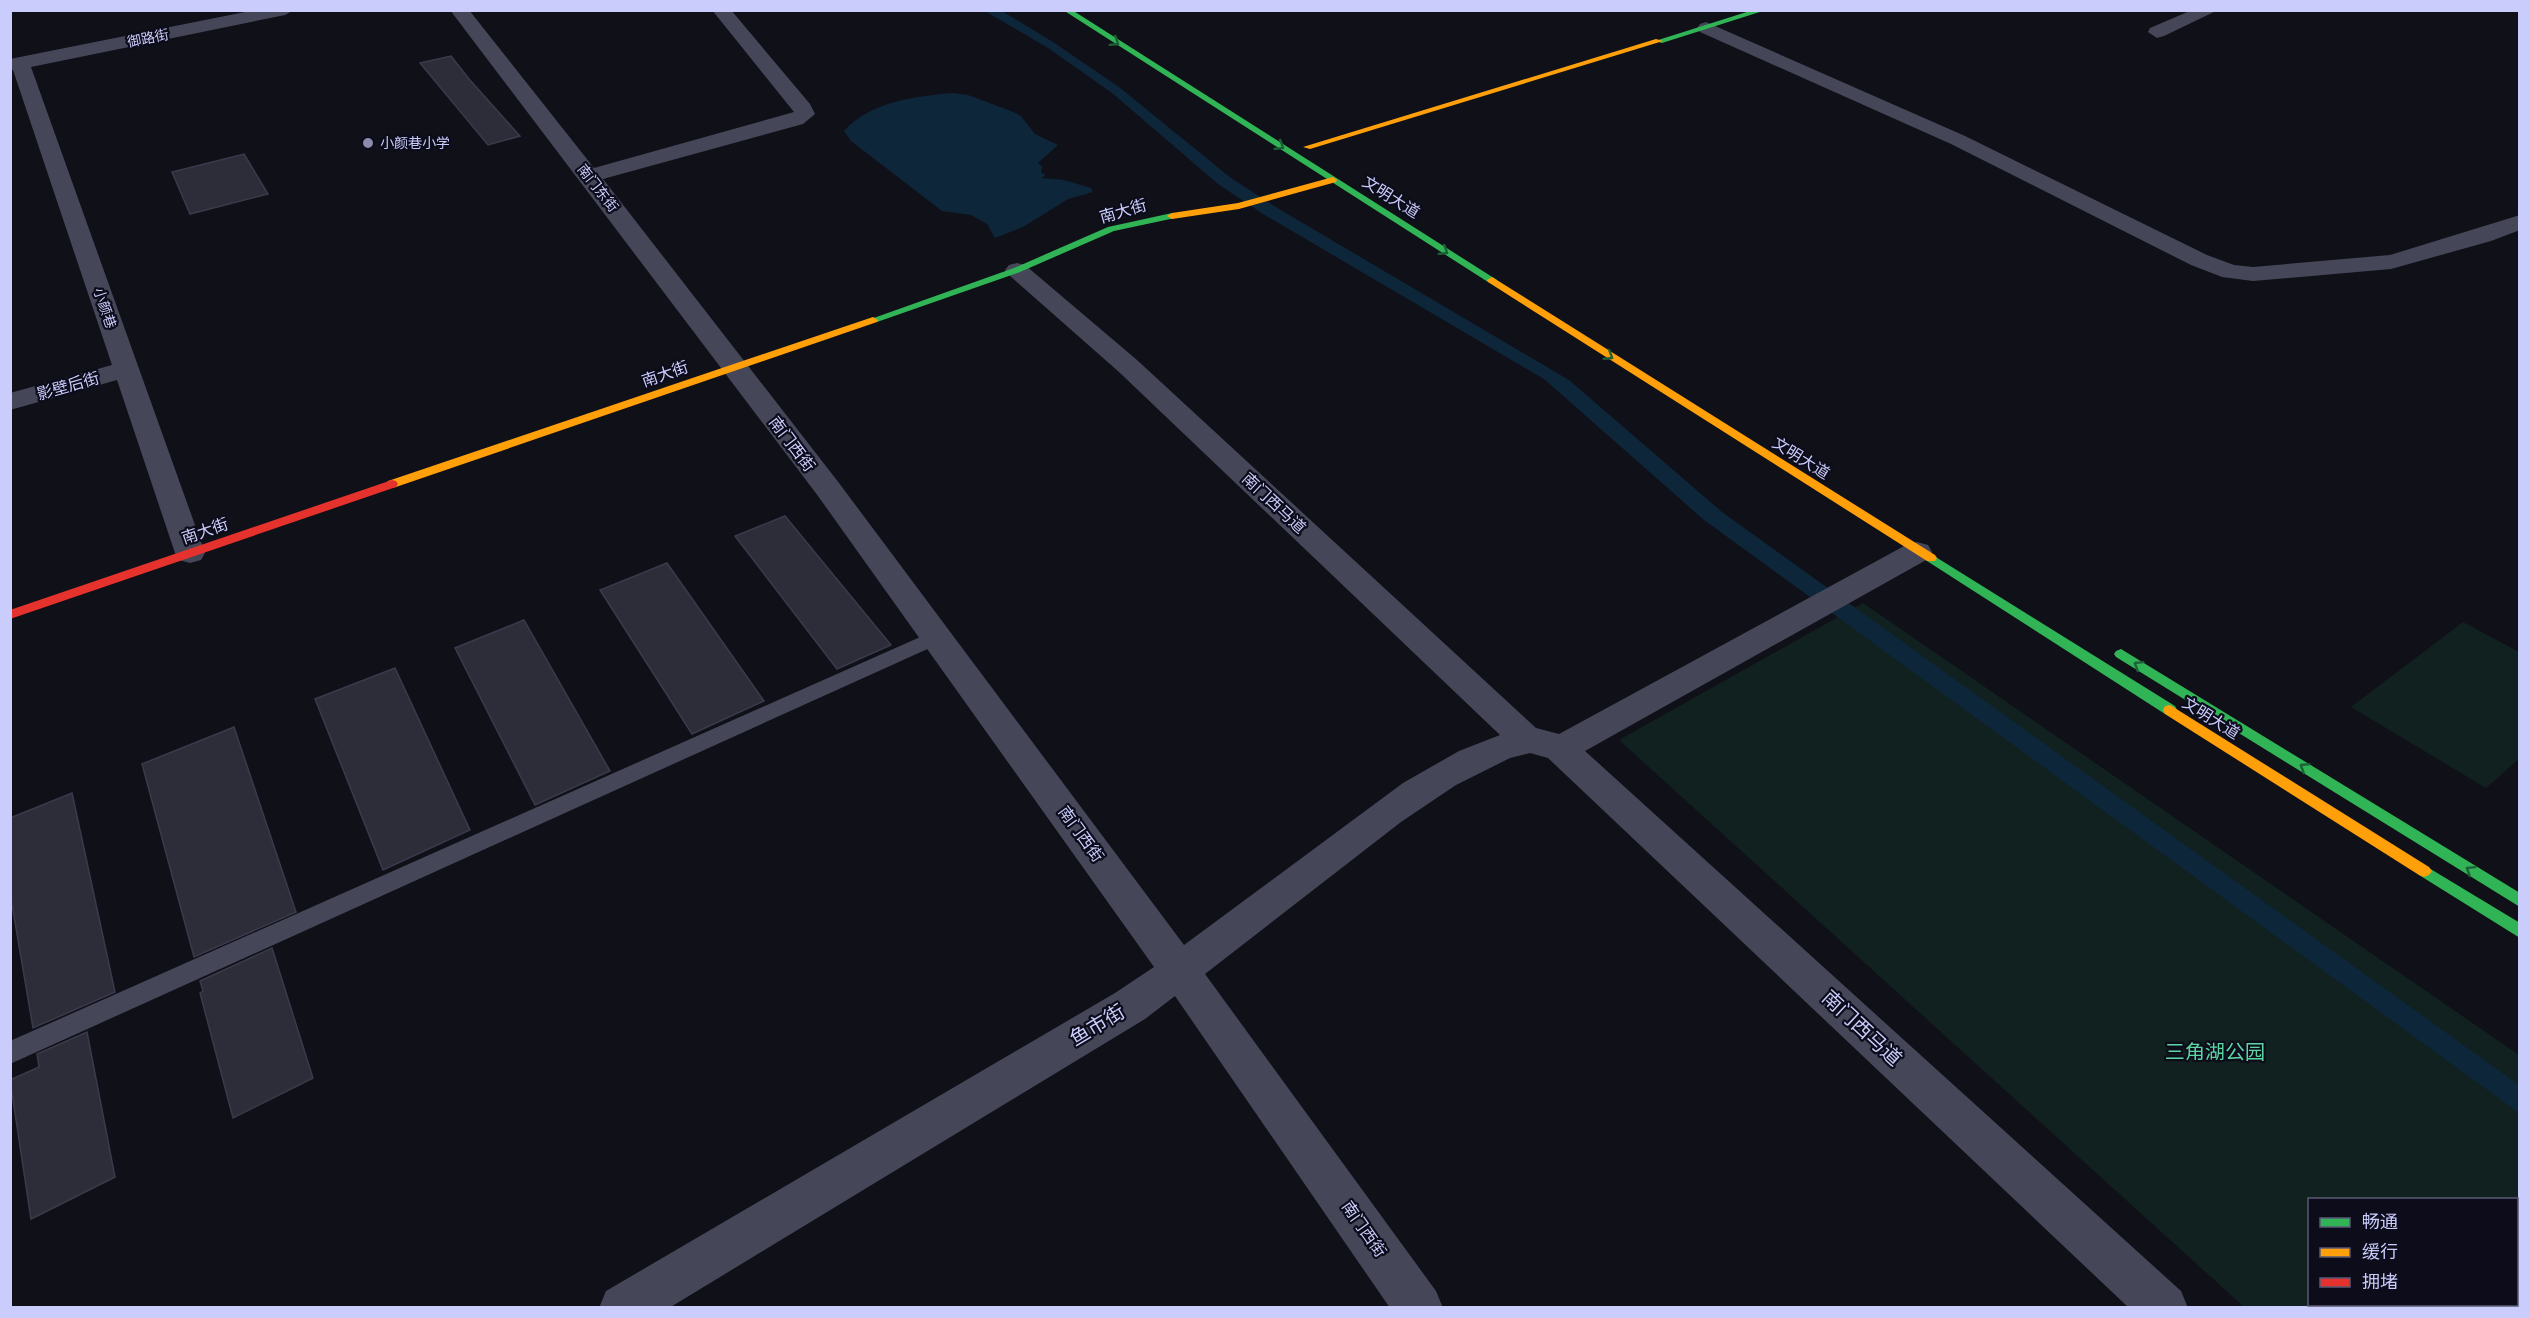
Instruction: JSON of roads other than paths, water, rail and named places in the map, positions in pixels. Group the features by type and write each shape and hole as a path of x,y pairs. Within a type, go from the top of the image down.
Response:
{"main road":[{"name":"文明大道","path":"1066,10 2520,933"},
{"name":"文明大道","path":"1089,10 1399,204"},
{"path":"1307,147 1763,10"},
{"name":"南大街","path":"10,615 1017,270 1121,226 1239,206 1333,180"},
{"name":"文明大道","path":"2109,646 2520,901"}],"street":[{"name":"御路街","path":"15,64 285,10"},
{"name":"南门东街","path":"459,10 735,367"},
{"path":"588,176 796,120 805,114 803,108 721,10"},
{"path":"2157,32 2209,10"},
{"path":"1706,28 1958,140 2199,260 2230,272 2253,274 2391,262 2483,236 2520,222"},
{"name":"小颜巷","path":"15,64 190,553"},
{"name":"南门西马道","path":"1017,270 1128,366 2164,1308"},
{"name":"南门西街","path":"735,367 1181,970 1419,1308"},
{"name":"影壁后街","path":"10,402 126,369"},
{"name":"鱼市街","path":"623,1308 1130,1005 1181,970 1400,804 1444,776 1503,747 1544,745 1828,602 1917,552"}],"lane":[{"path":"10,1053 936,637"}],"water":[{"path":"985,11 1002,11 1053,42 1119,87 1231,178 1279,209 1569,380 1722,512 2519,1085 2519,1113 1704,520 1544,379 1263,214 1218,184 1112,93 1048,48"},
{"path":"953,93 968,95 1021,116 1035,134 1058,145 1038,163 1042,166 1041,172 1045,175 1042,178 1064,180 1091,188 1093,192 1068,199 1023,227 995,238 987,224 971,215 942,211 851,141 844,131 866,113 894,102"}],"place":[{"name":"小颜巷小学","path":"368,143"}],"park label":[{"name":"三角湖公园","path":"2215,1052"}]}
